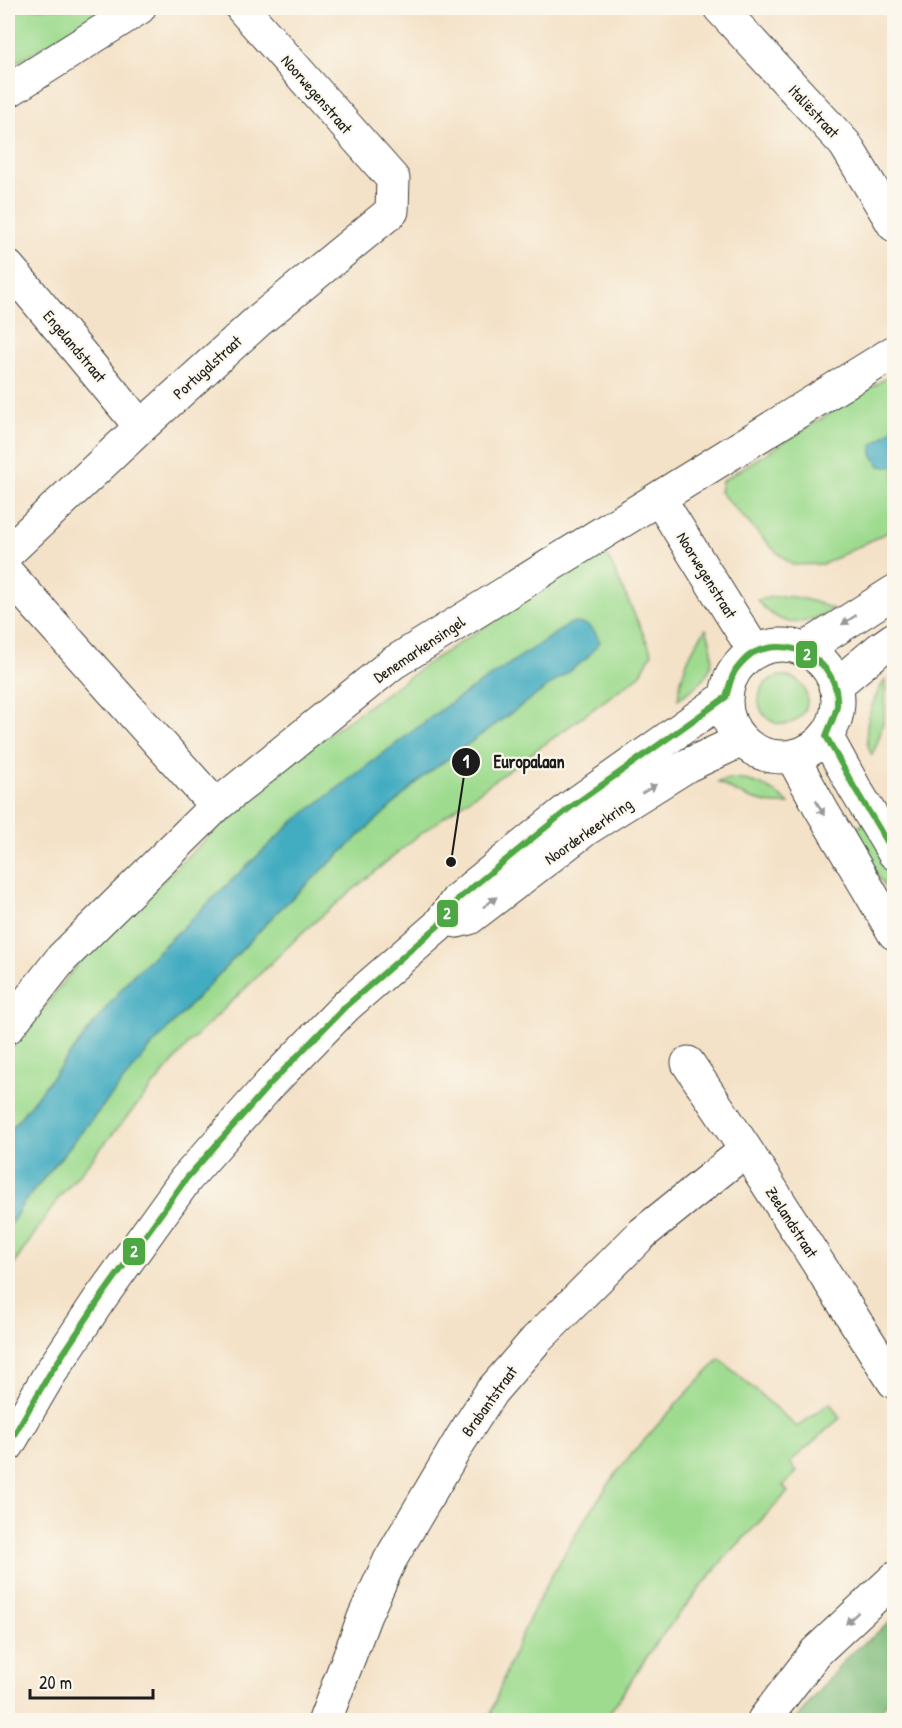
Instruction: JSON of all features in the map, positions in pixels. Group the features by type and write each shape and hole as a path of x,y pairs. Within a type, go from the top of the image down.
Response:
{"street":[{"path":"8,91 139,8"},
{"name":"Noorwegenstraat","path":"242,8 393,180"},
{"name":"Italiëstraat","path":"720,8 845,144 894,225"},
{"name":"Portugalstraat","path":"8,552 141,426 258,321 392,211 393,180"},
{"name":"Engelandstraat","path":"8,267 141,426"},
{"name":"Denemarkensingel","path":"8,1027 62,958 216,806 393,663 894,352"},
{"name":"Noorwegenstraat","path":"659,498 755,652"},
{"path":"8,574 216,806"},
{"path":"803,650 894,592"},
{"path":"835,686 894,639"},
{"path":"784,645 803,650 814,656 831,674 838,699 833,724 826,736 811,749 792,756 765,755 748,746 729,720 726,709 728,688 735,671 747,657 755,652 784,645"},
{"name":"Noorderkeerkring","path":"8,1445 86,1318 186,1179 270,1084 346,1006 438,926 458,899 570,807 726,697"},
{"path":"826,736 894,853"},
{"name":"Noorderkeerkring","path":"438,926 469,918 586,829 688,765 742,740"},
{"path":"792,756 894,933"},
{"name":"Zeelandstraat","path":"688,1063 894,1382"},
{"name":"Brabantstraat","path":"325,1720 365,1615 390,1560 491,1392 536,1340 643,1233 746,1150"},
{"path":"764,1720 816,1652 894,1579"}],"green space":[{"path":"8,8 108,8 8,68"},
{"path":"894,373 894,428 872,446 888,467 894,465 894,529 824,564 792,565 771,547 720,492 722,481"},
{"path":"605,550 652,653 640,675 415,838 305,930 190,1042 58,1199 8,1273 8,1229 22,1205 151,1047 277,912 424,776 586,659 293,822 130,978 8,1133 8,1053 79,962 271,775 437,657"},
{"path":"778,596 806,600 833,609 812,620 792,622 783,620 774,616 757,600"},
{"path":"706,629 712,653 709,670 697,685 678,699 681,679 687,662"},
{"path":"778,676 788,676 800,683 807,695 807,705 800,717 788,724 778,724 763,713 759,705 759,695 770,680"},
{"path":"885,680 884,719 872,755 868,746 867,727 872,707"},
{"path":"729,779 762,785 789,804 752,799 718,782"},
{"path":"867,822 894,867 894,902 851,831"},
{"path":"720,1359 797,1427 830,1403 840,1418 790,1462 797,1472 783,1486 788,1492 721,1562 656,1643 605,1720 489,1720 513,1654 528,1621 581,1525 627,1459"},
{"path":"894,1619 894,1693 873,1720 795,1720 846,1658"}],"water":[{"path":"894,428 894,465 880,466 872,454 872,446"},
{"path":"571,623 590,626 600,642 586,659 424,776 277,912 151,1047 22,1205 8,1229 8,1133 130,978 293,822 447,705"}],"transit line":[{"name":"2","path":"8,1445 49,1375 99,1300 186,1179 270,1084 346,1006 438,926 458,899 571,807 726,697 736,670 751,654 770,648 784,647 798,650 811,656 831,677 836,690 837,705 826,736 894,853"}],"place":[{"name":"Europalaan","path":"451,862"}]}
